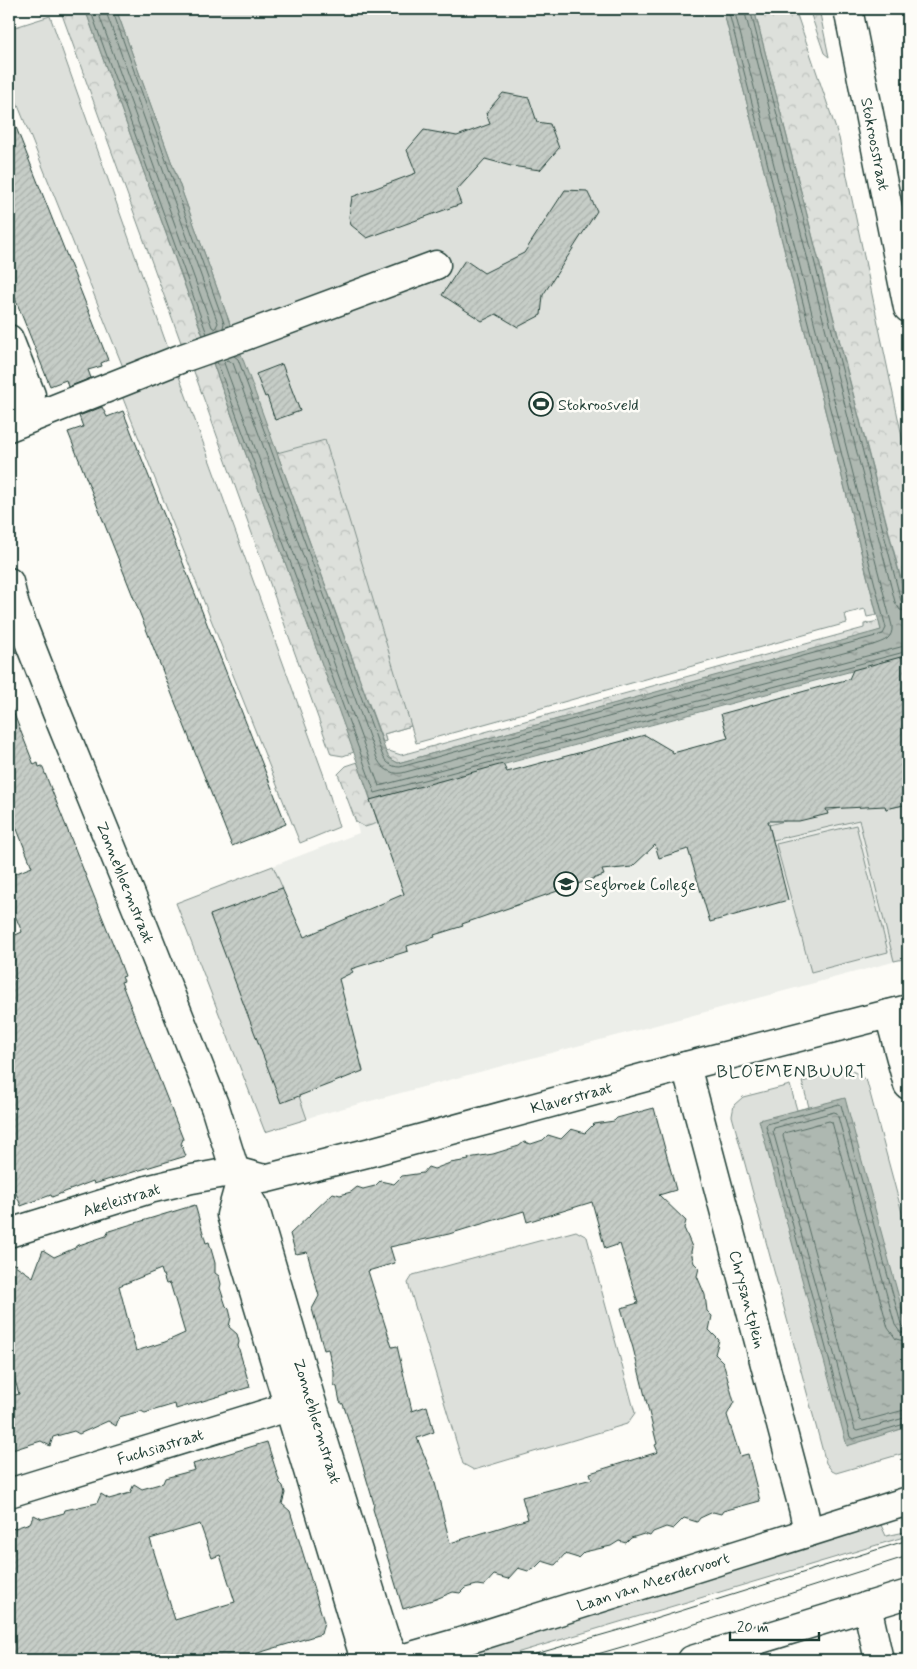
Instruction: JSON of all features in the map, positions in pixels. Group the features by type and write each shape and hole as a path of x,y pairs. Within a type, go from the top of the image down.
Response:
{"street":[{"name":"Stokroosstraat","path":"848,9 908,308"},
{"path":"9,427 180,359 204,352 436,265"},
{"path":"9,339 31,395 9,404"},
{"name":"Zonnebloemstraat","path":"11,599 211,1098 237,1177 232,1215 384,1635 397,1660"},
{"path":"898,1012 908,1085"},
{"name":"Klaverstraat","path":"237,1177 264,1178 371,1152 686,1066 898,1012"},
{"name":"Chrysantplein","path":"686,1066 801,1499 808,1532"},
{"name":"Akeleistraat","path":"9,1232 150,1189 192,1179 237,1177"},
{"name":"Zonnebloemstraat","path":"299,1403 366,1660"},
{"name":"Fuchsiastraat","path":"9,1493 299,1403"},
{"name":"Laan van Meerdervoort","path":"397,1660 464,1641 908,1501"},
{"path":"692,1660 908,1594"},
{"path":"867,1606 879,1660"}],"shaded area":[{"name":"Segbroek College","path":"908,656 908,958 314,1116 265,1132 176,903 359,833 351,806"}],"green space":[{"path":"60,9 85,9 204,339 183,348"},
{"name":"Stokroosveld","path":"116,9 723,9 877,615 867,617 865,609 845,614 847,623 416,743 411,726 384,734 386,741 383,742 277,453 225,334 230,324"},
{"path":"754,9 795,9 839,138 908,465 908,606"},
{"path":"809,9 819,9 829,57 824,53"},
{"path":"50,16 170,354 125,372 9,83 9,29"},
{"path":"211,358 354,752 343,756 331,754 192,366"},
{"path":"176,368 324,776 339,827 300,843 120,391"},
{"path":"325,440 411,726 384,734 386,741 383,742 277,453"},
{"path":"879,621 881,630 870,634 398,763 389,758 386,752 389,751 401,755 864,628 864,624"},
{"path":"358,762 378,823 365,827 356,822 338,774 346,766"},
{"path":"884,799 886,809 908,804 908,958 894,961 859,820 773,840 769,825 796,818 826,814 827,811"},
{"path":"856,825 888,952 811,972 776,844"},
{"path":"273,866 283,889 213,916 299,1096 307,1119 265,1132 176,903"},
{"path":"842,1070 856,1073 867,1082 908,1235 908,1452 836,1473 826,1463 732,1116 734,1105 743,1097 790,1085 797,1110 809,1107 802,1082"},
{"path":"576,1231 587,1237 635,1413 627,1424 474,1470 463,1464 408,1283 413,1275"},
{"path":"880,1523 886,1536 905,1532 907,1536 493,1660 444,1660"}],"water":[{"path":"85,9 116,9 230,324 226,334 232,350 241,354 386,752 389,758 398,763 881,630 723,9 754,9 908,608 908,656 371,800"},
{"path":"845,1098 908,1331 908,1427 847,1446 759,1120"}],"building":[{"path":"503,93 529,98 537,122 550,124 559,148 540,170 511,166 485,159 456,191 461,204 367,238 351,225 349,217 352,197 416,173 407,150 424,130 457,136 490,124 486,113"},
{"path":"10,112 108,360 101,363 102,366 88,370 91,378 68,387 66,380 50,386 9,283"},
{"path":"565,190 587,191 597,211 543,295 541,315 518,327 496,314 482,321 442,295 465,260 484,273 524,253"},
{"path":"282,364 300,411 275,420 267,396 265,397 256,374"},
{"path":"102,407 107,417 123,411 286,824 232,846 68,432 83,427 79,416"},
{"path":"908,655 908,804 886,809 885,806 826,809 828,814 799,821 768,821 788,900 710,922 688,849 659,858 655,845 632,867 602,870 604,875 462,924 463,926 407,946 408,951 351,969 353,972 339,979 363,1071 281,1103 210,915 282,888 304,937 404,894 370,800 503,764 507,772 645,735 673,753 728,738 721,714 849,679 853,670"},
{"path":"10,704 34,765 38,763 39,767 42,766 115,949 125,976 122,977 124,981 121,982 183,1139 181,1144 186,1156 94,1184 93,1181 52,1197 51,1195 21,1206 9,1176 9,938 22,932 9,901 9,876 32,867 9,809"},
{"path":"654,1108 676,1190 659,1195 686,1221 684,1228 692,1247 691,1252 694,1263 699,1268 697,1276 705,1295 707,1311 712,1316 709,1330 719,1340 715,1354 723,1362 734,1402 727,1415 740,1456 748,1454 760,1501 723,1511 721,1514 713,1512 700,1518 697,1522 684,1518 673,1529 666,1527 653,1532 650,1536 644,1534 631,1538 626,1543 619,1541 611,1546 584,1552 578,1558 565,1554 555,1565 542,1561 534,1569 528,1571 518,1568 508,1579 494,1575 484,1586 477,1585 465,1588 460,1593 453,1592 403,1609 373,1509 374,1504 353,1433 343,1404 340,1402 337,1387 334,1385 334,1372 328,1349 324,1350 312,1309 319,1296 307,1252 296,1254 290,1234 333,1193 340,1195 351,1192 357,1187 363,1189 375,1186 380,1181 394,1184 402,1176 423,1173 428,1167 434,1169 450,1163 469,1160 468,1158 493,1154 519,1146 524,1142 531,1144 543,1140 548,1135 561,1139 571,1129 585,1133 594,1124 614,1121 617,1118","holes":["592,1202 605,1249 620,1244 638,1303 621,1308 633,1348 658,1452 590,1473 592,1479 522,1497 528,1519 450,1543 434,1479 417,1438 434,1432 427,1406 412,1411 397,1346 392,1347 368,1271 395,1263 390,1247 449,1234 524,1211 527,1222"]},
{"path":"195,1205 206,1243 209,1242 215,1263 215,1273 219,1276 220,1288 226,1306 229,1309 231,1317 229,1327 237,1334 238,1346 250,1387 176,1409 175,1404 145,1413 141,1411 119,1417 116,1426 108,1421 79,1434 74,1431 53,1437 50,1446 41,1441 9,1451 9,1397 19,1394 9,1360 9,1261 33,1277 43,1250 54,1257 76,1246 106,1236 109,1231","holes":["161,1269 166,1284 170,1283 185,1333 165,1342 136,1351 119,1286"]},
{"path":"267,1442 285,1493 282,1504 290,1511 324,1622 321,1634 235,1660 9,1660 9,1530 30,1523 34,1515 42,1519 64,1513 65,1510 97,1503 101,1494 109,1499 130,1493 134,1484 142,1489 163,1483 165,1478 195,1470 193,1464","holes":["200,1524 212,1558 220,1555 235,1602 175,1620 150,1539"]}],"tram line":[{"path":"515,1660 626,1628 908,1540"},
{"path":"577,1660 908,1556"}],"place":[{"name":"Stokroosveld","path":"541,404"},
{"name":"Segbroek College","path":"566,884"}],"district":[{"name":"BLOEMENBUURT","path":"792,1071"}]}
